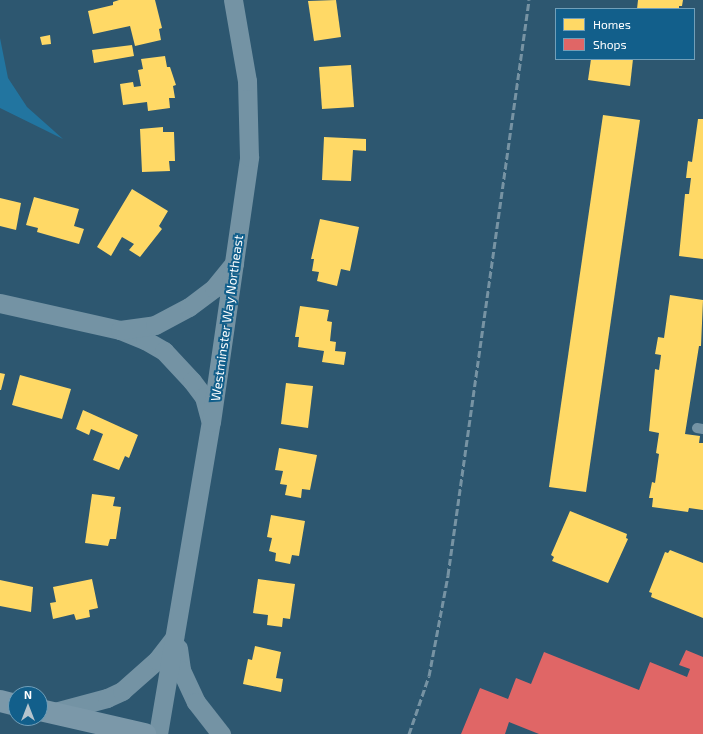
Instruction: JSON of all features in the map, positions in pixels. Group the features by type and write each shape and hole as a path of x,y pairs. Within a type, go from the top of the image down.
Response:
{"main road":[{"path":"48,712 145,734"}],"street":[{"name":"Westminster Way Northeast","path":"158,734 211,422 249,157 250,120 243,48 233,0"},
{"path":"120,330 155,325 189,307 214,288 235,262"},
{"path":"0,303 120,330 164,351 179,366 204,397 211,422"},
{"name":"Westminster Way Northeast","path":"48,712 107,698 122,691 157,660 176,635"},
{"name":"Westminster Way Northeast","path":"176,635 181,670 189,688 196,702 221,734"}],"shaded area":[{"path":"0,38 8,78 27,107 63,139 0,108"}],"building: Homes":[{"path":"119,0 155,0 162,28 159,29 161,40 135,46 130,26 93,34 88,11 113,5 113,2"},
{"path":"336,0 341,37 314,41 308,1"},
{"path":"638,0 683,0 682,6 679,6 679,8 637,8"},
{"path":"50,35 51,44 42,45 40,37"},
{"path":"132,45 134,56 94,63 92,50"},
{"path":"165,56 167,67 170,67 176,85 173,86 175,98 169,98 170,108 148,111 147,102 123,105 120,84 133,82 134,87 141,86 138,70 143,69 141,59"},
{"path":"591,60 633,60 630,86 588,80"},
{"path":"351,65 354,107 322,109 319,67"},
{"path":"603,115 640,120 586,492 549,487"},
{"path":"698,119 703,119 703,259 679,256 685,194 689,194 691,178 686,178 688,161 692,162"},
{"path":"163,127 163,132 174,132 175,161 169,161 170,171 142,172 140,129"},
{"path":"324,137 366,139 366,151 353,150 351,181 322,180"},
{"path":"132,189 168,211 159,226 162,229 140,257 129,250 134,244 122,237 111,256 97,247"},
{"path":"34,197 79,209 74,226 84,229 79,244 37,232 38,228 26,225"},
{"path":"0,198 21,203 16,230 0,226"},
{"path":"320,219 359,227 350,271 341,269 337,286 317,281 319,272 312,271 314,259 311,259"},
{"path":"670,295 703,300 701,346 699,346 685,434 700,436 699,443 703,443 703,510 689,508 688,512 652,507 653,498 649,498 652,482 655,483 659,454 656,453 659,433 649,431 655,369 659,370 661,355 655,354 658,337 664,338"},
{"path":"300,306 329,310 327,321 332,322 330,341 336,342 335,351 346,352 344,365 322,362 324,351 298,347 299,337 295,337"},
{"path":"0,373 5,374 1,390 0,390"},
{"path":"20,375 71,389 62,419 12,405"},
{"path":"286,383 313,386 308,428 281,424"},
{"path":"83,410 138,435 129,458 125,456 119,470 93,460 103,434 91,429 89,435 76,429"},
{"path":"279,448 317,455 310,490 302,489 301,498 285,495 287,485 280,484 283,471 275,470"},
{"path":"92,494 115,497 113,506 121,507 116,539 110,539 108,546 85,543"},
{"path":"570,511 627,534 626,538 628,539 608,583 552,561 554,557 551,555"},
{"path":"271,515 305,521 299,556 292,555 290,564 275,561 276,553 269,551 272,538 267,537"},
{"path":"670,550 703,563 703,618 651,597 652,593 649,592 665,552 668,553"},
{"path":"92,579 98,608 89,610 90,617 76,620 74,614 53,619 50,603 56,602 53,587"},
{"path":"258,579 295,584 290,619 283,618 282,627 267,625 268,615 253,613"},
{"path":"0,580 33,587 31,612 0,606"},
{"path":"255,646 281,652 276,678 283,679 281,692 243,684 248,659 252,660"}],"building: Shops":[{"path":"686,650 703,657 703,734 539,734 509,722 505,734 461,734 480,688 508,699 516,678 531,684 544,652 639,690 650,662 687,677 690,669 679,665"}],"railway":[{"path":"409,734 429,676 448,575 529,0"}]}
